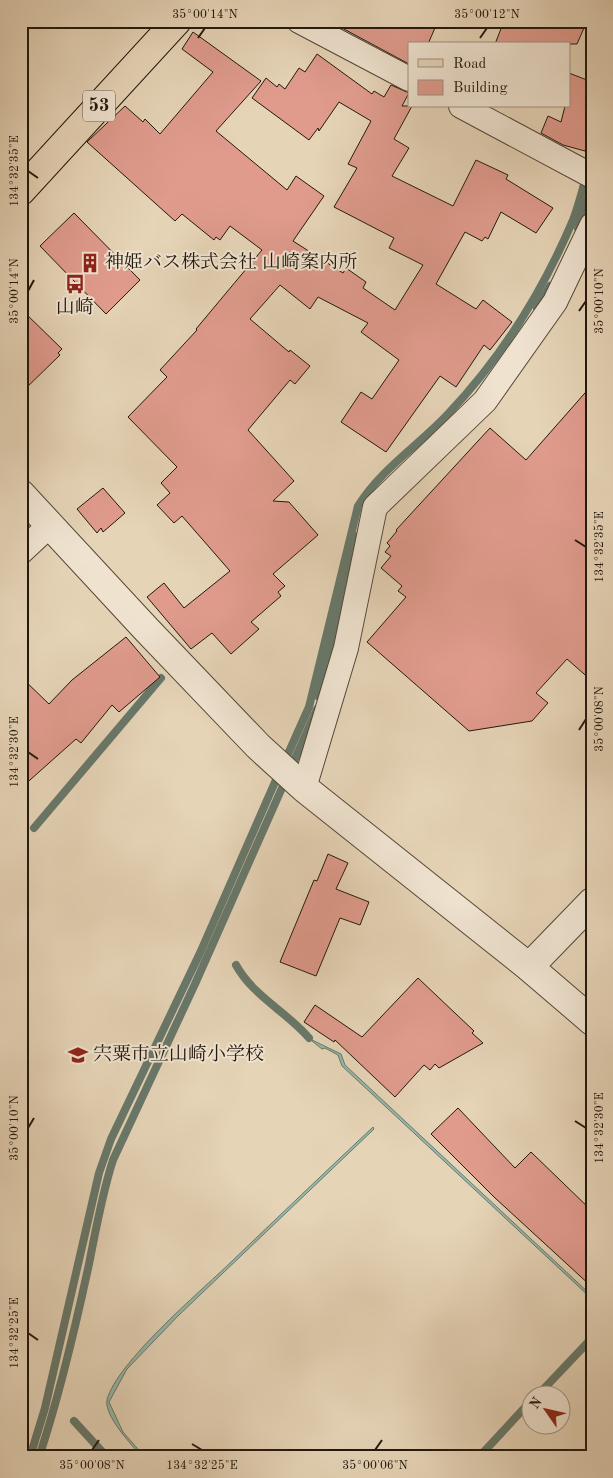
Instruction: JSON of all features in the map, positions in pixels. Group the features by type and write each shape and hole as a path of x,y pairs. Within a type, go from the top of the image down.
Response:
{"main road":[{"name":"53","path":"21,191 177,21"}],"street":[{"path":"299,21 408,78"},
{"path":"465,108 592,176"},
{"path":"304,788 346,648 376,507 485,401 555,302 592,225"},
{"path":"21,494 216,703 304,788 529,967 592,1021"},
{"path":"21,552 50,524"},
{"path":"529,967 592,902"}],"shaded area":[{"path":"304,1030 310,1039 341,1054 345,1065 592,1296 592,1299 342,1066 338,1055 325,1048 322,1049 302,1033"},
{"path":"373,1127 374,1129 178,1316 127,1369 109,1402 123,1432 144,1456 142,1457 114,1422 107,1407 107,1400 114,1385 126,1367 161,1328"}],"building":[{"path":"329,21 438,21 429,42 408,42 408,63"},
{"path":"504,21 587,21 577,44 570,44 570,42 496,42"},
{"path":"193,32 261,81 216,131 287,190 296,176 324,196 293,241 343,273 346,268 366,282 363,288 395,310 423,265 389,248 394,238 334,207 357,168 348,164 371,121 339,102 319,131 318,128 309,140 252,98 266,78 277,87 279,84 285,89 299,68 305,72 317,54 372,94 374,91 384,97 391,85 408,93 402,106 411,108 394,139 409,148 392,176 453,206 476,160 508,175 506,179 553,208 536,233 501,212 488,239 485,237 482,241 465,232 436,284 476,309 483,300 512,322 490,350 484,345 456,387 440,376 386,452 341,422 361,392 372,399 399,360 361,332 368,323 318,297 310,309 280,285 250,319 289,352 290,350 310,366 295,384 290,380 248,430 294,481 273,501 289,502 318,535 273,574 285,586 278,592 281,596 251,622 259,629 231,654 212,633 191,649 147,597 164,583 184,608 230,571 182,516 174,523 157,505 170,493 161,483 177,467 128,417 167,377 160,370 197,330 262,250 230,226 220,240 216,237 214,240 182,214 175,221 87,142 125,106 143,122 145,119 160,134 213,72 182,49"},
{"path":"570,73 592,82 592,125 585,151 563,145 541,133 548,116 561,122 564,108 570,108"},
{"name":"神姫バス株式会社 山崎案内所","path":"74,213 140,280 106,314 40,246"},
{"path":"21,309 62,349 58,353 60,355 21,393"},
{"path":"592,385 592,681 567,659 536,693 548,703 532,721 469,731 367,642 406,597 398,591 402,586 381,568 391,556 385,552 390,546 387,543 396,530 490,428 526,460"},
{"path":"103,488 125,513 103,532 101,528 97,533 77,509"},
{"path":"126,637 160,677 119,712 112,705 81,743 76,739 21,788 21,677 49,704 72,680"},
{"path":"328,854 348,863 336,889 369,902 360,925 340,918 316,976 280,962 314,880 317,881"},
{"path":"418,978 474,1031 472,1033 483,1043 439,1068 435,1064 430,1070 424,1065 395,1097 335,1040 334,1042 304,1022 315,1005 362,1037"},
{"path":"458,1108 515,1168 531,1152 592,1211 592,1287 494,1197 431,1134"}],"waterway":[{"path":"284,763 309,707 358,506 378,480 448,414 486,370 519,323 548,272 573,220 592,154"},
{"path":"578,228 592,187"},
{"path":"537,308 550,286"},
{"path":"319,697 358,536"},
{"path":"34,828 161,678"},
{"path":"39,1457 67,1361 102,1199 113,1160 195,984 317,709"},
{"path":"30,1457 45,1408 99,1173 111,1139 200,953 279,773"},
{"path":"236,965 251,986 309,1038"},
{"path":"546,1386 592,1338"},
{"path":"479,1457 520,1413"},
{"path":"74,1421 107,1457"}],"place":[{"name":"神姫バス株式会社 山崎案内所","path":"90,263"},
{"name":"山崎","path":"75,284"},
{"name":"宍粟市立山崎小学校","path":"78,1055"}]}
